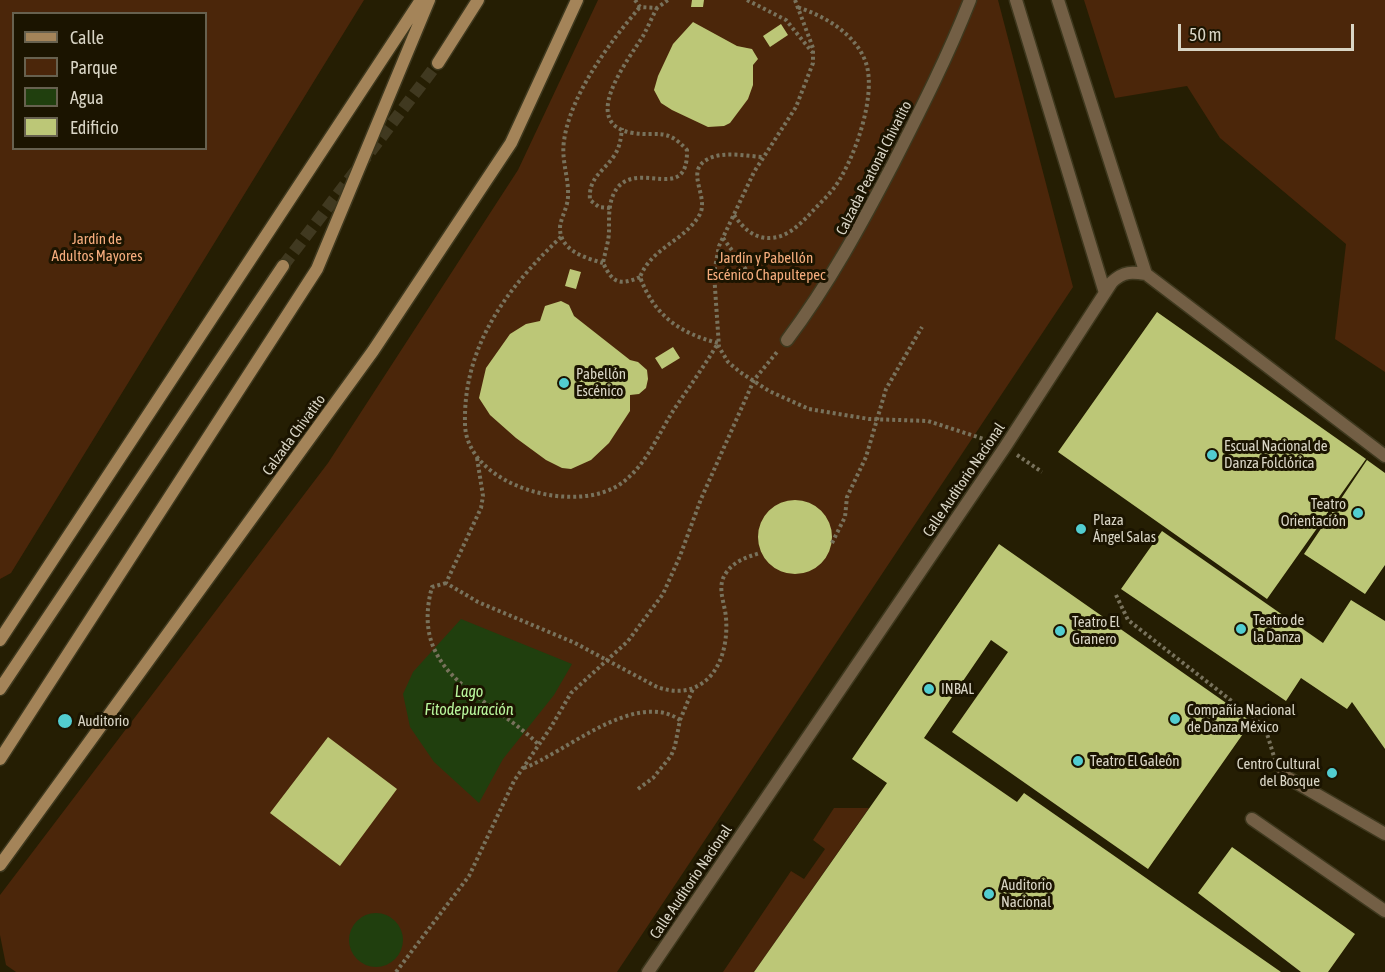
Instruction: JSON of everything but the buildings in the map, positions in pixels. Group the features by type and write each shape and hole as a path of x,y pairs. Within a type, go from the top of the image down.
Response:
{"main road":[{"path":"0,640 421,0"},
{"path":"0,759 317,269 429,0"},
{"path":"438,63 478,0"},
{"name":"Calzada Chivatito","path":"0,865 387,332 511,143 577,0"},
{"path":"0,688 284,266"}],"street":[{"name":"Calzada Peatonal Chivatito","path":"787,340 819,297 852,242 921,109 970,0"},
{"path":"1016,0 1105,293"},
{"path":"1058,0 1146,274 1385,456"},
{"name":"Calle Auditorio Nacional","path":"648,972 1005,447 1105,293 1120,274 1131,272 1146,274"},
{"path":"1283,775 1385,834"},
{"path":"1252,819 1385,911"}],"path":[{"path":"635,0 640,8"},
{"path":"603,263 608,242 607,219 618,187 627,181 649,178 672,180 682,174 688,163 687,150 669,136 656,132 633,133 613,121 608,111 610,89 643,36 657,8 668,0"},
{"path":"747,0 786,21 812,52"},
{"path":"795,0 812,52 809,77 796,107 763,157 723,238 714,273 718,343 728,362 769,391 809,409 876,419 912,419 941,424 1005,447 1042,472"},
{"path":"734,215 744,229 762,238 772,238 790,232 799,226 833,189 856,142 869,93 866,62 856,44 841,30 826,19 797,7"},
{"path":"657,8 640,8 602,53 570,116 564,141 568,204 560,226 561,237 578,254 603,263 615,280 625,283 640,277 651,256 690,227 702,209 703,199 697,177 699,166 709,158 731,155 763,157"},
{"path":"610,208 599,207 590,200 589,189 600,170 616,154 622,128"},
{"path":"446,583 481,508 483,496 477,457 465,424 469,377 477,353 505,296 519,278 561,237"},
{"path":"723,238 747,271"},
{"path":"640,277 649,300 671,325 702,339 718,343"},
{"path":"832,543 845,517 847,497 866,457 876,419 890,381 911,350 922,327"},
{"path":"396,972 469,876 503,801 571,693 628,640 663,594 754,380 787,340"},
{"path":"477,457 493,473 544,495 567,498 611,489 623,483 639,466 718,343"},
{"path":"538,744 461,684 433,650 428,631 429,600 432,587 446,583 478,603 575,644 669,691 693,688 712,674 723,652 726,618 721,585 725,574 742,559 760,553"},
{"path":"1116,595 1128,620 1265,727 1275,759 1283,775"},
{"path":"638,789 647,784 666,764 675,746 680,720 693,688"},
{"path":"522,768 576,738 638,714 663,713 680,720"}],"green space":[{"name":"Jardín de Adultos Mayores","path":"0,0 364,0 11,573 0,579"},
{"name":"Jardín y Pabellón Escénico Chapultepec","path":"598,0 998,0 1073,287 617,972 16,972 6,965 0,935 0,895 328,463 518,170"},
{"path":"1084,0 1385,0 1385,372 1335,339 1346,244 1220,138 1187,86 1115,98"},
{"path":"834,808 869,808 754,972 723,972 791,871 804,879 825,849 813,840"}],"water":[{"name":"Lago Fitodepuración","path":"461,619 572,664 554,695 503,759 479,803 434,762 410,727 403,694 413,672"},
{"path":"371,913 381,913 391,917 399,925 403,940 399,955 391,963 381,967 371,967 361,963 353,955 349,945 349,935 353,925 361,917"}],"tunnel":[{"path":"283,266 438,63"}],"place":[{"name":"Pabellón Escénico","path":"564,383"},
{"name":"Escual Nacional de Danza Folclórica","path":"1212,455"},
{"name":"Teatro Orientación","path":"1358,513"},
{"name":"Plaza Ángel Salas","path":"1081,529"},
{"name":"Teatro de la Danza","path":"1241,629"},
{"name":"Teatro El Granero","path":"1060,631"},
{"name":"INBAL","path":"929,689"},
{"name":"Compañía Nacional de Danza México","path":"1175,719"},
{"name":"Auditorio","path":"65,721"},
{"name":"Teatro El Galeón","path":"1078,761"},
{"name":"Centro Cultural del Bosque","path":"1332,773"},
{"name":"Auditorio Nacional","path":"989,894"}]}
